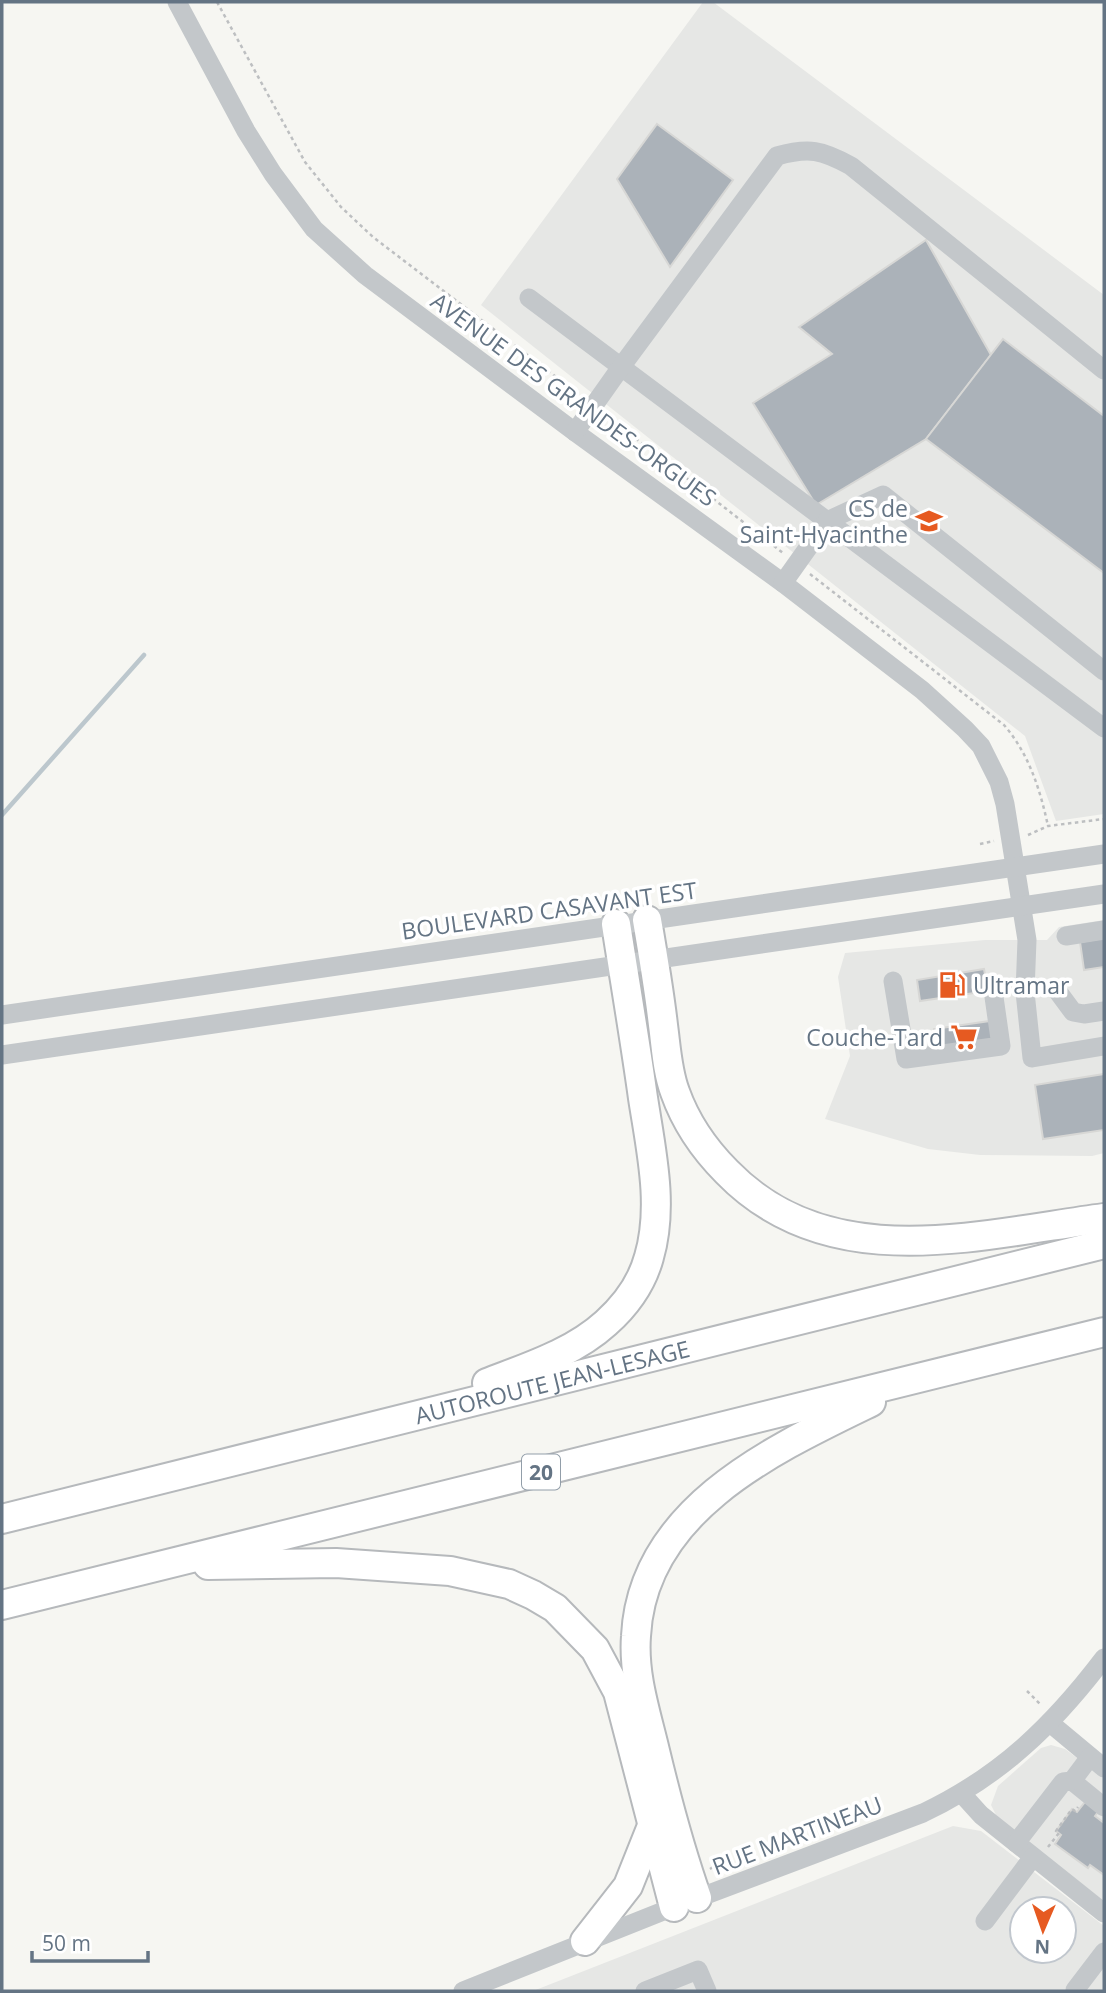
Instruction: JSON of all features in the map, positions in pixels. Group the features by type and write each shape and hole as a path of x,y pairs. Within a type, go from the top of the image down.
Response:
{"highway":[{"path":"648,920 669,1070 682,1110 712,1156 741,1186 773,1209 802,1223 833,1233 900,1242 981,1236 1104,1218"},
{"path":"396,1420 556,1356 579,1343 615,1314 643,1274 652,1245 656,1197 651,1148 616,924"},
{"name":"AUTOROUTE JEAN-LESAGE","path":"2,1519 1104,1244"},
{"name":"20","path":"2,1605 1104,1332"},
{"path":"686,1903 674,1827 639,1686 635,1649 640,1605 651,1573 676,1532 702,1505 731,1481 800,1437 923,1377"},
{"path":"159,1566 313,1563 386,1565 467,1574 509,1584 555,1608 595,1649 608,1671 624,1712 652,1826 686,1903"},
{"path":"585,1941 628,1886 652,1826"}],"street":[{"name":"AVENUE DES GRANDES-ORGUES","path":"177,2 246,131 273,174 314,229 365,275 783,583 922,690 981,747 1002,793 1015,866 1027,940 1025,992 1032,1058 1104,1046"},
{"path":"575,432 777,156 796,150 825,152 851,166 1104,370"},
{"path":"529,299 1104,728"},
{"path":"783,583 827,521 883,495 1104,671"},
{"name":"BOULEVARD CASAVANT EST","path":"2,1015 1104,853"},
{"path":"2,1055 1104,894"},
{"path":"1066,936 1104,930"},
{"path":"893,981 906,1059 1001,1046 994,997"},
{"path":"1056,989 1073,1012 1084,1014 1104,1011"},
{"name":"RUE MARTINEAU","path":"463,1991 585,1941 923,1813 962,1794 1005,1764 1046,1714 1104,1658"},
{"path":"1016,1843 1062,1782 1072,1781 1097,1762 1046,1714"},
{"path":"1072,1781 1104,1807"},
{"path":"962,1794 981,1815 1104,1913"},
{"path":"985,1921 1033,1857"},
{"path":"1075,1990 1104,1951"},
{"path":"645,1991 698,1970 707,1991"}],"path":[{"name":"AVENUE DES GRANDES-ORGUES","path":"217,2 305,162 341,206 373,237 1004,725 1018,743 1037,779 1048,826"},
{"path":"1034,834 1048,826 1104,819"},
{"path":"1027,1691 1046,1714"},
{"path":"1052,1842 1059,1833 1056,1831 1079,1804"}],"shaded area":[{"name":"CS de Saint-Hyacinthe","path":"703,2 713,2 1104,295 1104,814 1056,821 1025,736 481,305"},
{"path":"1104,920 1104,1153 1092,1156 980,1155 928,1149 825,1119 850,1056 838,977 845,953 985,940 1047,940 1059,927"},
{"path":"1051,1745 1065,1749 1104,1778 1104,1901 1010,1828 996,1815 991,1805 998,1786 1041,1748"},
{"path":"953,1826 981,1831 1064,1895 1008,1895 1008,1965 1078,1965 1078,1906 1104,1926 1104,1991 533,1991"}],"building":[{"path":"657,124 733,180 670,267 617,179"},
{"path":"926,240 991,355 926,439 816,505 753,403 832,354 799,327"},
{"path":"1003,339 1104,416 1104,573 926,439"},
{"path":"1104,938 1104,967 1084,970 1080,942"},
{"name":"Ultramar","path":"984,969 988,991 920,1001 917,980"},
{"name":"Couche-Tard","path":"990,1021 993,1045 937,1054 934,1029"},
{"path":"1104,1074 1104,1130 1043,1139 1035,1085"},
{"path":"1085,1802 1098,1812 1095,1816 1104,1823 1104,1875 1090,1865 1088,1868 1055,1844 1061,1835 1056,1831 1072,1809 1077,1812"}],"waterway":[{"path":"2,815 144,655"}],"place":[{"name":"CS de Saint-Hyacinthe","path":"929,521"},
{"name":"Ultramar","path":"952,985"},
{"name":"Couche-Tard","path":"964,1037"}]}
